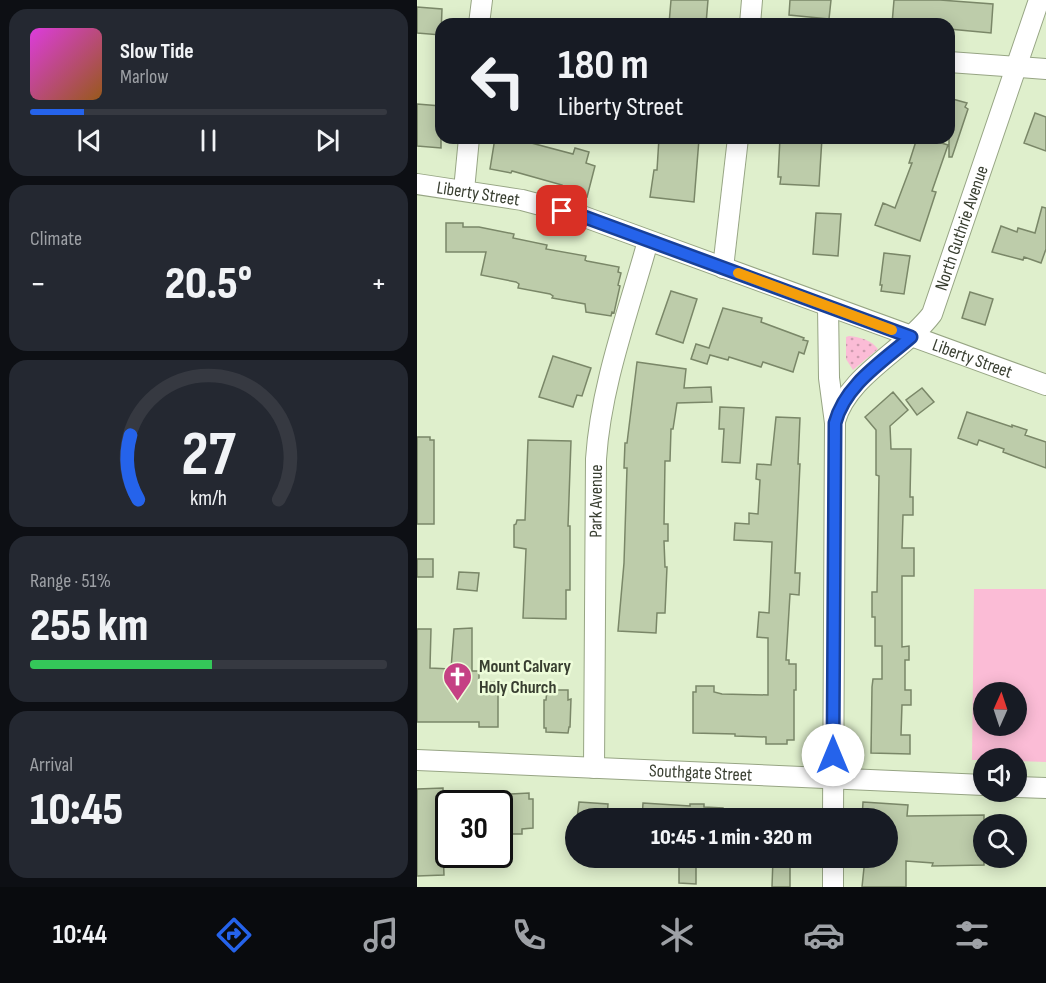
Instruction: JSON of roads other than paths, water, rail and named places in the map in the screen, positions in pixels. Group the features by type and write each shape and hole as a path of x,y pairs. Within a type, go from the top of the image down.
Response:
{"street":[{"path":"480,18 482,0"},
{"path":"750,18 752,0"},
{"name":"North Guthrie Avenue","path":"835,423 839,410 850,391 911,337 932,314 1039,0"},
{"path":"955,62 1046,69"},
{"path":"464,190 468,144"},
{"path":"723,268 737,144"},
{"name":"Liberty Street","path":"417,184 522,200 582,216 1046,385"},
{"name":"Park Avenue","path":"594,768 598,429 603,399 648,241"},
{"name":"North Guthrie Avenue","path":"828,306 829,378 835,423 833,808"},
{"name":"Southgate Street","path":"417,760 973,784"},
{"path":"1027,787 1046,788"},
{"path":"833,868 833,887"}],"place":[{"name":"Mount Calvary Holy Church","path":"458,702"}]}
